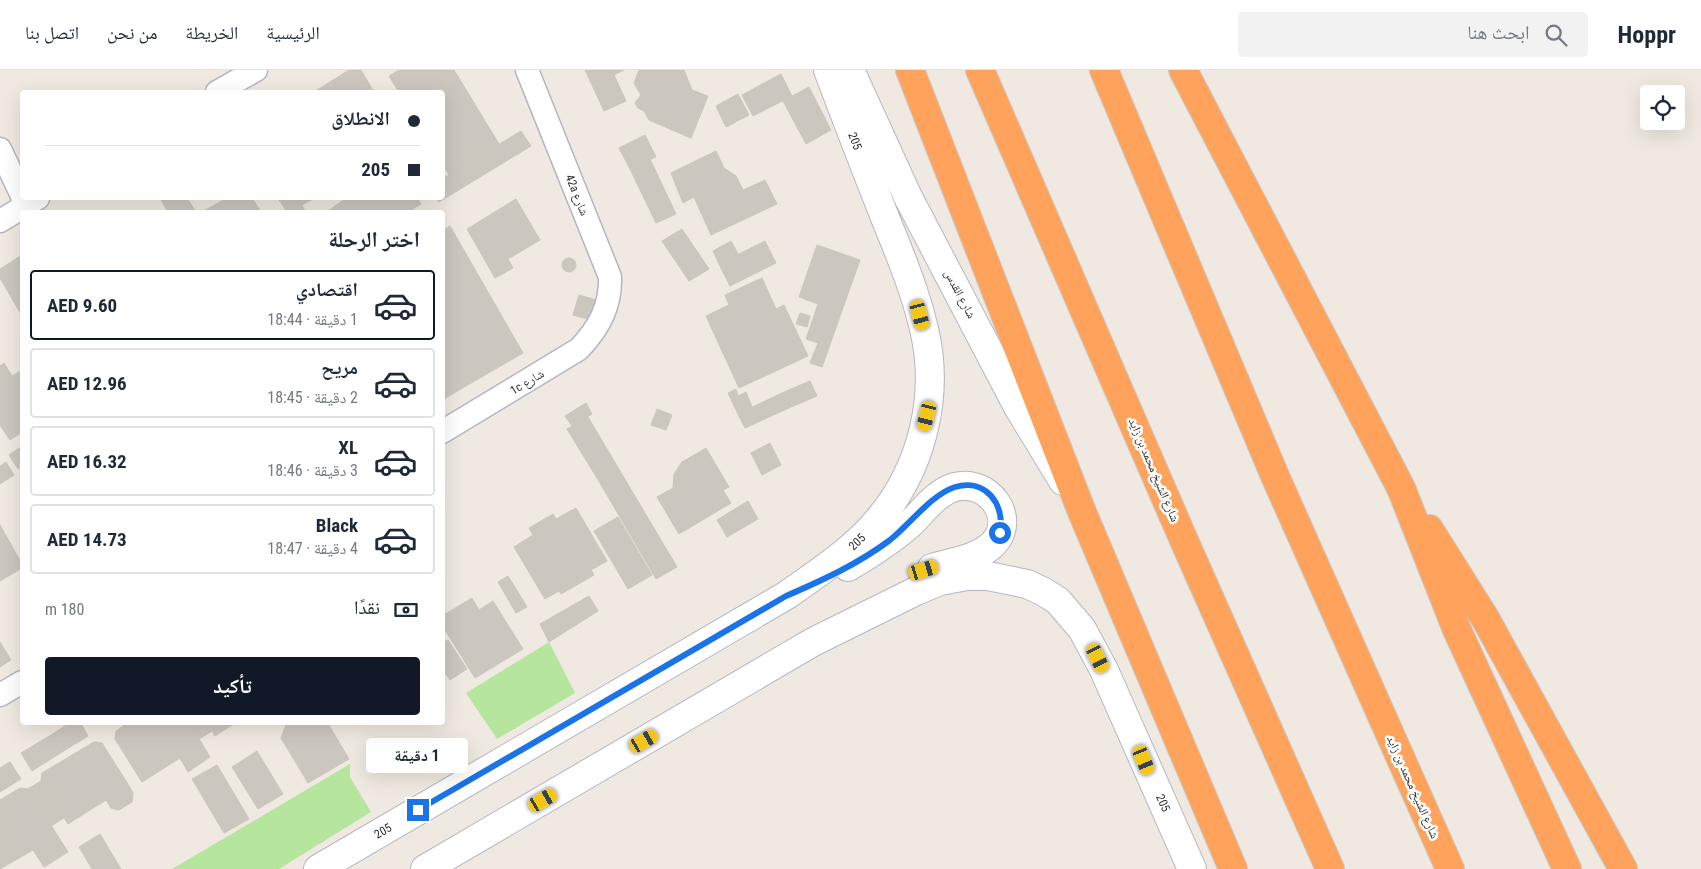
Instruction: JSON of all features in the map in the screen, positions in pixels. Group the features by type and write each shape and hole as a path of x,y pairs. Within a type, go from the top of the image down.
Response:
{"highway":[{"path":"910,70 1082,512 1233,869"},
{"name":"شارع الشيخ محمد بن زايد","path":"980,70 1186,545 1330,869"},
{"name":"شارع الشيخ محمد بن زايد","path":"1104,70 1275,476 1450,869"},
{"path":"1183,70 1401,488 1457,630 1567,869"},
{"path":"1401,488 1446,554 1485,618 1623,869"}],"street":[{"path":"221,90 256,70"},
{"name":"42a شارع","path":"527,70 610,277 610,293 601,321"},
{"name":"205","path":"318,869 786,596 845,554 880,518 910,471 920,446 927,416 928,359 925,331 916,298 828,70"},
{"name":"شارع القدس","path":"850,70 908,197 1018,407 1082,512"},
{"path":"0,138 20,160"},
{"path":"0,149 20,185"},
{"path":"0,220 27,200"},
{"name":"1c شارع","path":"445,430 564,360 591,337 601,321"},
{"path":"786,596 827,579 864,558 911,522 940,495 953,488 968,484 981,488 992,496 1002,520 1000,533 993,543 967,558 924,570 902,581 813,642"},
{"name":"205","path":"425,869 813,642 890,603 940,581 967,576 988,576 1027,584 1058,601 1070,612 1092,645 1192,869"},
{"path":"0,695 20,683"}],"green space":[{"path":"549,642 575,693 497,739 466,693"},
{"path":"350,764 350,777 371,812 279,869 172,869"}],"building":[{"path":"349,70 361,70 373,90 317,90"},
{"path":"399,70 454,70 499,144 449,175 445,168 445,90 398,90 389,76"},
{"path":"585,70 624,70 614,75 626,101 604,111"},
{"path":"639,70 684,70 692,90 708,96 691,138 649,120 644,111 638,108 635,103 641,95 634,83"},
{"path":"781,74 792,96 753,116 742,95"},
{"path":"809,87 831,130 806,144 783,101"},
{"path":"738,94 749,115 726,127 716,106"},
{"path":"521,131 531,146 445,198 445,177"},
{"path":"645,135 656,157 630,169 619,148"},
{"path":"716,151 724,168 736,176 743,190 765,180 777,204 711,235 694,197 683,203 671,173"},
{"path":"650,159 676,214 656,223 630,169"},
{"path":"516,199 540,240 508,259 513,268 495,278 467,229"},
{"path":"161,200 188,200 195,210 167,210"},
{"path":"223,200 253,200 260,210 206,210"},
{"path":"279,200 298,200 305,210 286,210"},
{"path":"298,200 311,200 302,205"},
{"path":"343,200 418,200 421,204 411,210 330,210"},
{"path":"450,226 523,353 445,398 445,229"},
{"path":"682,229 709,269 689,281 662,241"},
{"path":"731,241 738,254 719,264 713,251"},
{"path":"765,241 776,263 730,286 719,264"},
{"path":"817,245 860,260 822,367 810,363 818,343 806,339 818,304 799,297"},
{"path":"20,256 20,313 0,278 0,269"},
{"path":"566,258 572,258 576,265 572,272 566,272 562,268 562,262"},
{"path":"762,278 776,309 784,305 808,356 739,388 706,316 729,305 725,295"},
{"path":"579,295 600,301 594,321 573,315"},
{"path":"800,313 810,316 807,327 796,324"},
{"path":"4,363 12,376 20,371 20,433 10,440 0,425 0,366"},
{"path":"810,381 817,396 791,407 784,392"},
{"path":"736,389 738,396 746,392 752,407 738,414 728,393"},
{"path":"784,392 791,407 745,428 738,414"},
{"path":"586,403 592,414 572,426 565,416"},
{"path":"657,409 672,415 666,430 651,425"},
{"path":"588,417 620,471 600,483 567,429"},
{"path":"770,443 781,465 762,475 751,453"},
{"path":"20,447 20,468 18,469 9,455"},
{"path":"706,448 729,487 723,490 731,503 679,534 657,497 673,488 674,474 682,462"},
{"path":"6,462 14,475 0,484 0,466"},
{"path":"620,471 677,567 656,579 600,483"},
{"path":"748,501 758,519 727,537 717,520"},
{"path":"576,508 607,561 591,570 594,575 561,594 559,591 545,599 514,547 533,535 529,528 553,514 556,519"},
{"path":"618,517 652,575 628,589 594,531"},
{"path":"0,525 20,560 20,569 0,581"},
{"path":"508,576 527,607 516,613 498,582"},
{"path":"589,596 598,611 549,642 540,624"},
{"path":"472,598 479,610 493,601 523,649 475,678 445,630 445,614"},
{"path":"448,640 467,669 450,680 445,673 445,642"},
{"path":"0,642 11,660 0,667"},
{"path":"66,725 82,725 88,736 62,752 51,735"},
{"path":"125,725 191,725 210,757 188,772 180,758 142,782 115,739 116,731"},
{"path":"191,725 209,725 212,731 199,739"},
{"path":"209,725 232,725 215,736"},
{"path":"286,725 329,725 349,759 308,783 281,738"},
{"path":"51,735 62,752 32,771 21,753"},
{"path":"94,742 102,743 133,793 132,802 119,810 111,808 106,800 68,824 41,781 42,773"},
{"path":"257,751 283,794 258,809 232,767"},
{"path":"10,762 21,779 0,792 0,768"},
{"path":"217,765 249,819 224,833 192,779"},
{"path":"41,781 64,818 51,826 28,789"},
{"path":"20,788 28,789 68,852 44,867 33,850 0,869 0,800"},
{"path":"100,834 121,869 92,869 79,847"}],"route":[{"path":"418,810 786,596 827,579 864,558 891,539 940,495 953,488 968,484 981,488 992,496 1002,520 1000,533"}]}
